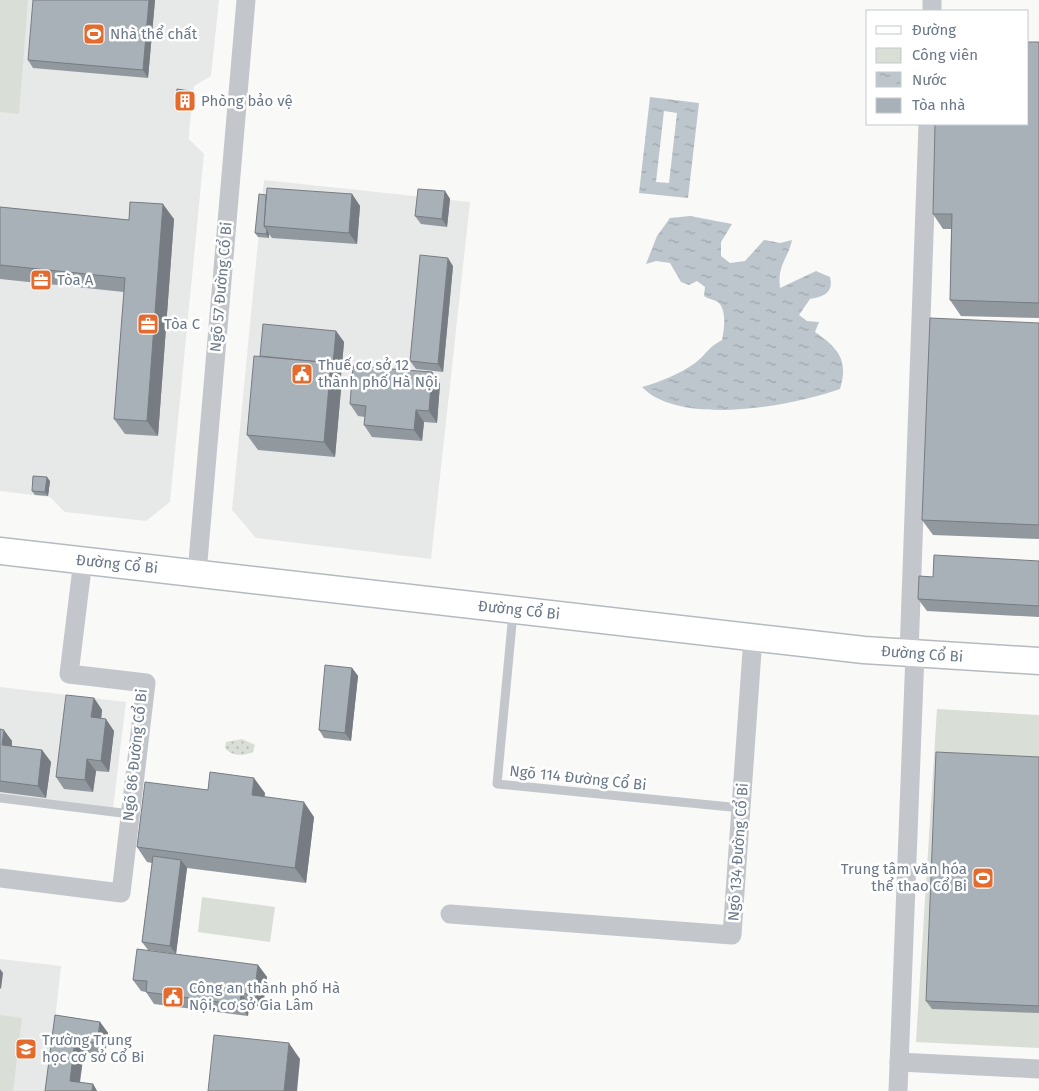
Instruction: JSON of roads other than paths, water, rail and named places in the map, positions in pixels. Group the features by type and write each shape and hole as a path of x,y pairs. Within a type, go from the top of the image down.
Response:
{"main road":[{"name":"Đường Cổ Bi","path":"0,551 912,654 1039,661"}],"street":[{"name":"Ngõ 57 Đường Cổ Bi","path":"197,573 246,0"},
{"path":"898,1091 928,125"},
{"name":"Ngõ 86 Đường Cổ Bi","path":"0,878 121,893 146,683 69,674 83,560"},
{"name":"Ngõ 134 Đường Cổ Bi","path":"450,914 732,935 753,637"},
{"path":"899,1062 1039,1069"}],"lane":[{"name":"Ngõ 114 Đường Cổ Bi","path":"513,609 497,784 741,808"},
{"path":"0,798 130,814"}],"water":[{"path":"650,97 699,103 688,198 639,193","holes":["664,111 677,113 669,183 656,182"]},
{"path":"690,216 732,224 721,242 721,256 730,263 745,261 764,240 780,243 792,240 781,268 780,288 816,271 830,277 829,290 819,297 810,299 799,315 807,321 819,322 815,332 830,344 840,356 843,370 840,389 767,406 709,410 682,407 659,399 642,387 683,371 722,340 724,321 722,307 716,301 704,296 705,287 697,281 689,285 681,282 670,263 656,261 646,264 657,236 670,218"}],"place":[{"name":"Nhà thể chất","path":"94,34"},
{"name":"Phòng bảo vệ","path":"185,101"},
{"name":"Tòa A","path":"41,280"},
{"name":"Tòa C","path":"148,324"},
{"name":"Thuế cơ sở 12 thành phố Hà Nội","path":"302,374"},
{"name":"Trung tâm văn hóa thể thao Cổ Bi","path":"983,878"},
{"name":"Công an thành phố Hà Nội, cơ sở Gia Lâm","path":"173,997"},
{"name":"Trường Trung học cơ sở Cổ Bi","path":"26,1049"}]}
